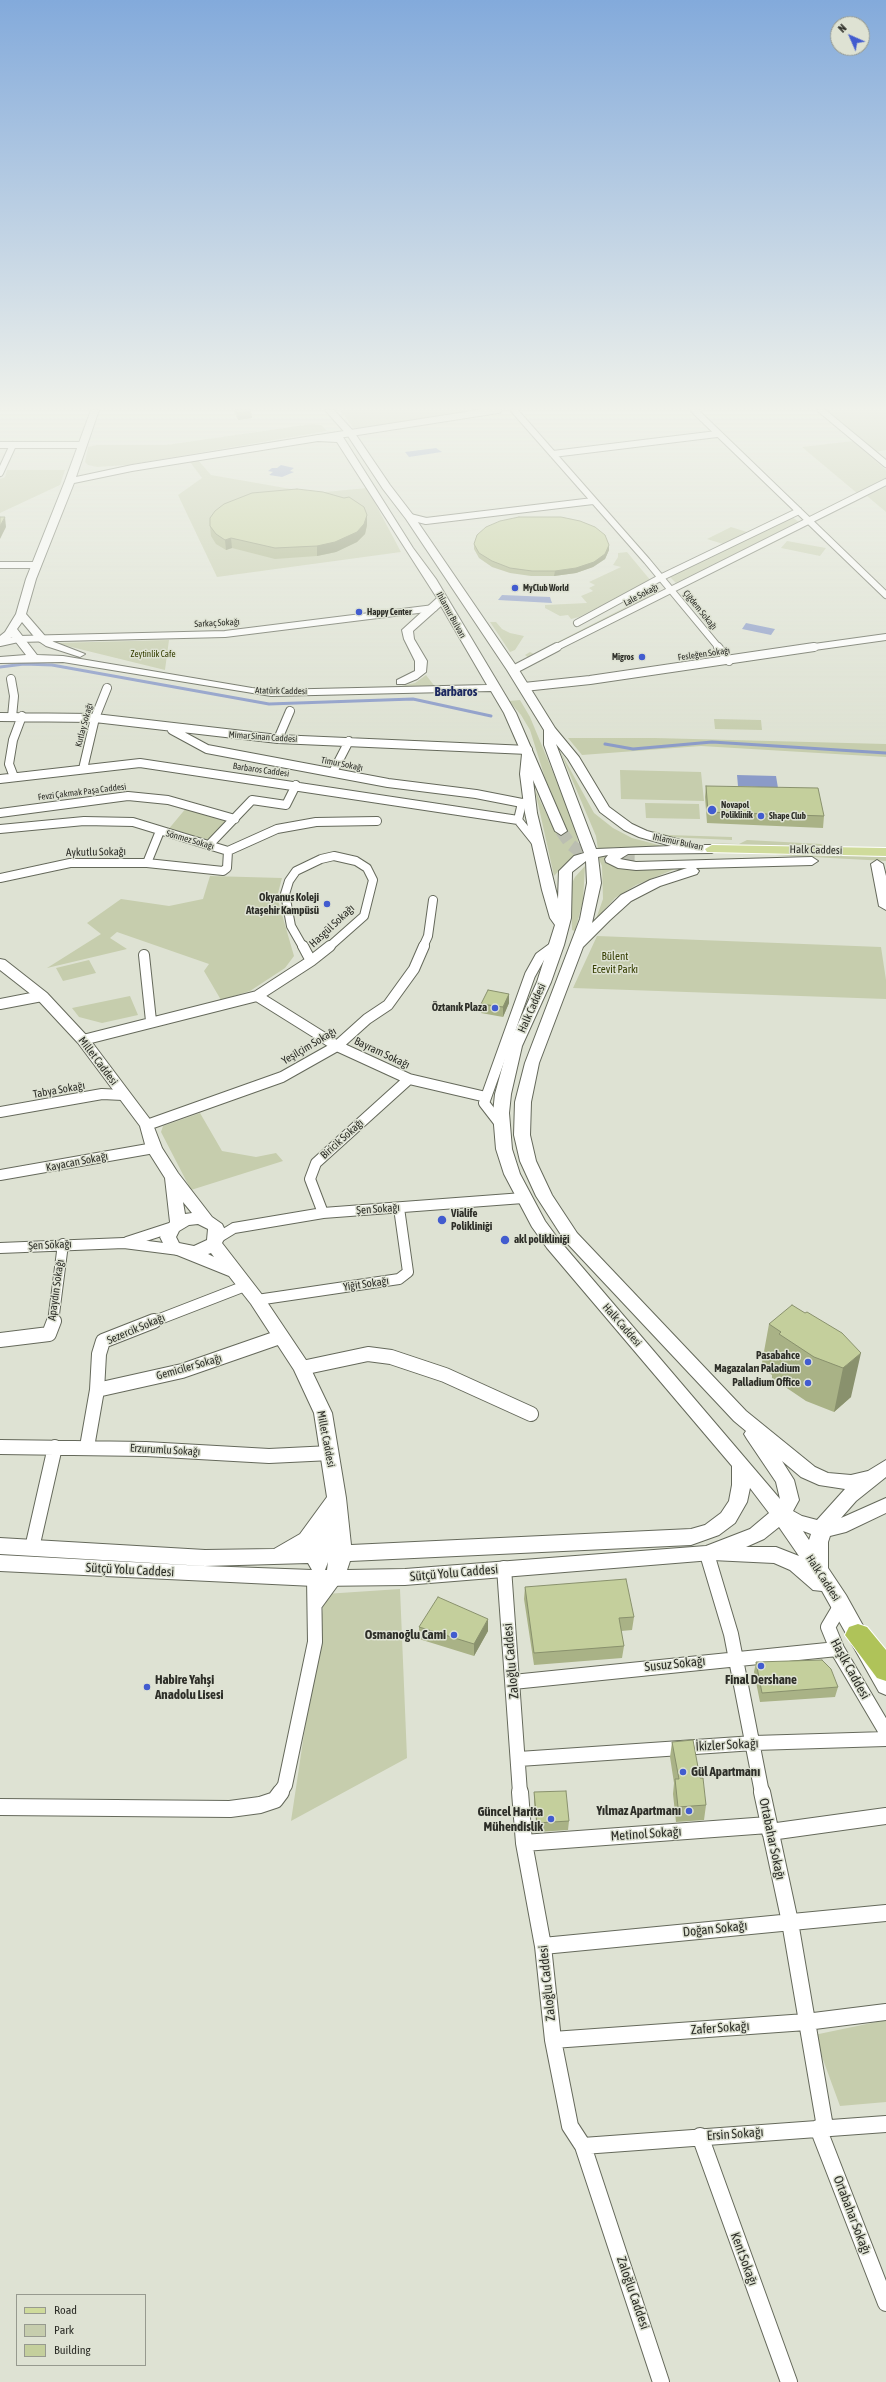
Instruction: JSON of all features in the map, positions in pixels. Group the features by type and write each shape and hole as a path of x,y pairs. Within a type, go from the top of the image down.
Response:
{"highway":[{"path":"848,1642 886,1670"}],"main road":[{"path":"0,642 15,634 36,565 54,521"},
{"name":"Ihlamur Bulvarı","path":"392,521 409,549 431,579 438,603 482,680"},
{"name":"Ihlamur Bulvarı","path":"413,521 513,670 550,730 573,757 604,809 617,820 643,834 681,844 712,849"},
{"path":"401,682 413,678 420,672 421,661 407,634 407,630 438,603"},
{"path":"21,614 41,638 50,644 93,658"},
{"path":"15,634 32,656"},
{"name":"Atatürk Caddesi","path":"0,656 93,658 259,686 482,680 495,688"},
{"name":"Atatürk Caddesi","path":"0,660 32,656 252,691 524,687"},
{"path":"459,688 481,694 507,707"},
{"path":"495,688 507,707 528,750 561,832"},
{"name":"Ihlamur Bulvarı","path":"550,730 550,745 594,868 593,895 578,947"},
{"path":"528,750 526,802 555,911 562,925"},
{"name":"Halk Caddesi","path":"886,852 712,849 590,855 579,859 566,871 562,925 557,945 544,982 515,1046 503,1094 501,1125 504,1149 512,1174 523,1198 553,1244 741,1464 781,1514 840,1603 848,1642 886,1686"},
{"path":"812,861 636,866 618,864 611,859 632,854 719,857 812,861 881,864 886,906"},
{"path":"578,947 605,917 626,898 680,873 730,863"},
{"name":"Halk Caddesi","path":"578,947 532,1064 523,1102 522,1135 528,1161 544,1196 571,1237 740,1416"},
{"name":"Millet Caddesi","path":"0,963 42,996 83,1040 147,1125 154,1148 172,1177 212,1231 240,1279 257,1300 280,1337 302,1368 323,1413 337,1498 314,1578"},
{"path":"172,1177 176,1225"},
{"path":"183,1251 201,1250 212,1231 192,1218 176,1225 169,1232 169,1242 183,1251 240,1279"},
{"path":"740,1416 808,1472 826,1480 851,1482 880,1472"},
{"name":"Sütçü Yolu Caddesi","path":"0,1563 335,1578 405,1577 504,1568 707,1554 757,1534 781,1514 790,1500 785,1480 740,1416"},
{"name":"Sütçü Yolu Caddesi","path":"0,1546 205,1558 274,1558 321,1554 691,1537 712,1530 728,1518 738,1502 741,1485 741,1464"},
{"path":"818,1569 818,1542 825,1522 839,1506 880,1472"},
{"path":"335,1578 342,1554 337,1498"},
{"path":"274,1558 307,1539 337,1498"},
{"path":"781,1514 797,1522 822,1530 839,1528 886,1505"},
{"path":"502,1545 504,1568"},
{"path":"707,1554 776,1555 797,1564 840,1603"}],"street":[{"name":"Çiğdem Sokağı","path":"611,521 729,661"},
{"name":"Lale Sokağı","path":"577,623 660,578 778,521"},
{"name":"Lale Sokağı","path":"513,670 805,521"},
{"path":"811,521 886,595"},
{"path":"0,565 36,565"},
{"name":"Sarkaç Sokağı","path":"15,634 41,638 225,634 438,603"},
{"name":"Fesleğen Sokağı","path":"524,687 729,661 886,637"},
{"path":"11,679 14,696 12,717"},
{"name":"Kutlay Sokağı","path":"83,769 95,718 107,688"},
{"path":"278,739 290,710"},
{"path":"14,777 9,764 13,740 22,716"},
{"name":"Mimar Sinan Caddesi","path":"0,717 22,716 95,718 278,739 528,750"},
{"name":"Timur Sokağı","path":"164,726 207,748 388,783 526,802"},
{"path":"333,772 349,741"},
{"name":"Barbaros Caddesi","path":"0,779 140,763 296,785 518,820"},
{"path":"209,846 252,800 286,805 296,785"},
{"name":"Fevzi Çakmak Paşa Caddesi","path":"0,812 128,796 161,798 235,819"},
{"path":"526,802 518,820 538,845"},
{"name":"Sönmez Sokağı","path":"0,828 84,821 133,822 228,851 277,829 316,822 377,821"},
{"path":"147,863 160,831"},
{"name":"Aykutlu Sokağı","path":"0,878 70,863 147,863 223,871 227,868 228,851"},
{"name":"Hasgül Sokağı","path":"83,1040 152,1021 257,996 311,961 364,916 373,880 367,868 356,861 334,856 321,859 296,871 289,882 285,894 291,926 311,961"},
{"name":"Yeşilçim Sokağı","path":"147,1125 282,1077 337,1046 367,1019 388,1005 414,969 428,936 433,900"},
{"path":"501,1125 484,1103 530,975 540,957 557,945"},
{"path":"144,955 152,1021"},
{"path":"0,1004 42,996"},
{"name":"Bayram Sokağı","path":"257,996 337,1046 409,1079 486,1097"},
{"name":"Biricik Sokağı","path":"323,1213 310,1180 316,1163 409,1079"},
{"name":"Tabya Sokağı","path":"0,1112 102,1094 123,1095"},
{"name":"Kayacan Sokağı","path":"0,1175 154,1148"},
{"name":"Şen Sokağı","path":"212,1231 323,1213 523,1198"},
{"name":"Yiğit Sokağı","path":"257,1300 399,1279 408,1272 399,1208"},
{"name":"Şen Sokağı","path":"124,1243 176,1225"},
{"name":"Şen Sokağı","path":"212,1231 234,1228"},
{"name":"Şen Sokağı","path":"0,1248 62,1244 124,1243 183,1251"},
{"name":"Apaydın Sokağı","path":"0,1340 49,1334 54,1320 62,1244"},
{"name":"Sezercik Sokağı","path":"87,1447 97,1390 99,1354 103,1341 240,1279"},
{"name":"Gemiciler Sokağı","path":"97,1390 182,1371 280,1337"},
{"path":"302,1368 368,1354 391,1357 445,1375 531,1414"},
{"name":"Erzurumlu Sokağı","path":"0,1447 87,1447 269,1456 330,1453"},
{"path":"32,1548 55,1447"},
{"name":"Ortabahar Sokağı","path":"707,1554 731,1634 754,1743 769,1828 790,1922 822,2128 886,2303"},
{"name":"Zaloğlu Caddesi","path":"504,1568 507,1626 514,1682 524,1843 544,1946 553,2040 570,2126 583,2146 646,2329 661,2382"},
{"path":"0,1807 230,1809 260,1805 275,1800 285,1784 315,1642 316,1603 314,1578"},
{"path":"316,1603 335,1578"},
{"name":"Susuz Sokağı","path":"514,1682 735,1657 848,1642"},
{"name":"Haşlk Caddesi","path":"848,1642 886,1732"},
{"name":"İkizler Sokağı","path":"519,1759 754,1743 886,1739"},
{"name":"Metinol Sokağı","path":"524,1843 769,1828 886,1816"},
{"name":"Doğan Sokağı","path":"544,1946 886,1913"},
{"name":"Zafer Sokağı","path":"553,2040 806,2022 886,2012"},
{"name":"Ersin Sokağı","path":"583,2146 700,2136 886,2124"},
{"name":"Kent Sokağı","path":"700,2136 789,2382"}],"green space":[{"path":"190,521 385,521 401,552 217,577"},
{"path":"784,521 799,522 676,583 670,577"},
{"path":"731,527 747,532 723,544 707,539"},
{"path":"787,541 826,548 820,556 781,548"},
{"path":"627,552 651,581 579,617 571,619 568,615 560,616 545,608 545,605 587,603 581,596 593,591 589,588 595,585 589,582 621,567 613,565 618,557 618,553"},
{"path":"655,592 658,593 530,659 525,655 530,652 534,654"},
{"path":"490,622 496,622 502,629 510,633 524,636 515,650 510,652"},
{"name":"Zeytinlik Cafe","path":"169,640 165,670 55,643"},
{"path":"426,675 436,688 392,688 415,683"},
{"path":"520,700 530,717 562,794 575,829 581,854 569,860 554,876 535,790 555,832 567,830 545,778 530,730 521,715 509,701"},
{"path":"714,719 761,720 762,730 715,729"},
{"path":"568,738 655,738 886,744 886,757 701,746 582,755"},
{"path":"560,751 594,813 613,828 632,838 666,847 615,847 598,850 596,836"},
{"path":"620,770 701,772 704,801 621,799"},
{"path":"645,803 699,804 700,819 646,818"},
{"path":"187,807 232,820 210,842 167,831"},
{"path":"654,831 667,835 732,837 732,840 667,837 652,833"},
{"path":"747,840 821,844 835,851 707,843 739,844"},
{"path":"790,853 886,857 886,861 775,855"},
{"path":"611,855 606,859 608,863 619,868 675,869 636,885 615,898 596,919 603,899 602,866 598,857"},
{"path":"585,866 583,901 575,931 572,930 571,885 575,877"},
{"path":"210,876 282,878 277,897 294,956 285,968 250,991 221,1000 204,971 209,964 117,932 110,938 127,949 47,968 101,934 87,923 121,899 169,906 203,899"},
{"name":"Bülent Ecevit Parkı","path":"597,936 881,947 886,980 886,999 573,988"},
{"path":"89,960 96,973 63,981 56,968"},
{"path":"130,996 138,1015 102,1023 79,1017 72,1008"},
{"path":"200,1113 222,1151 256,1157 276,1153 283,1161 191,1190 161,1132 163,1126"},
{"path":"400,1589 407,1758 291,1821 325,1594"},
{"path":"886,2020 886,2102 840,2106 814,2035"}],"water":[{"path":"502,595 550,597 552,603 498,600"},
{"path":"746,623 775,629 771,635 742,629"},
{"path":"737,775 776,776 778,788 738,786"}],"building":[{"path":"210,521 365,521 357,532 335,542 317,546 275,548 231,538 225,540 216,534 210,526"},
{"path":"500,521 580,521 595,527 605,535 609,545 605,554 594,562 576,568 555,571 532,571 510,568 492,561 479,553 474,544 477,535 486,527"},
{"path":"706,786 818,788 824,816 708,812"},
{"path":"488,990 509,994 503,1007 481,1004"},
{"path":"792,1305 805,1313 807,1312 842,1333 861,1353 843,1368 814,1357 779,1334 781,1332 769,1324"},
{"path":"626,1579 634,1617 619,1618 624,1646 534,1653 525,1587"},
{"path":"438,1597 488,1619 474,1644 419,1627"},
{"path":"822,1660 831,1669 838,1687 762,1693 756,1662"},
{"path":"693,1740 700,1778 703,1778 706,1805 678,1807 675,1779 679,1779 672,1742"},
{"path":"566,1791 569,1821 537,1823 534,1792"}],"waterway":[{"path":"0,667 24,664 52,665 269,704 413,699 491,716"},
{"path":"605,744 633,749 712,742 886,753"}],"tunnel":[{"path":"561,831 571,845 582,853 596,857 637,858"}],"place":[{"name":"MyClub World","path":"515,588"},
{"name":"Happy Center","path":"359,612"},
{"name":"Migros","path":"642,657"},
{"name":"Novapol Poliklinik","path":"712,810"},
{"name":"Shape Club","path":"761,816"},
{"name":"Okyanus Koleji Ataşehir Kampüsü","path":"327,904"},
{"name":"Öztanık Plaza","path":"495,1008"},
{"name":"Vialife Polikliniği","path":"442,1220"},
{"name":"akl polikliniği","path":"505,1240"},
{"name":"Pasabahce Magazaları Paladium","path":"808,1362"},
{"name":"Palladium Office","path":"808,1383"},
{"name":"Osmanoğlu Cami","path":"454,1635"},
{"name":"Final Dershane","path":"761,1666"},
{"name":"Habire Yahşi Anadolu Lisesi","path":"147,1687"},
{"name":"Gül Apartmanı","path":"683,1772"},
{"name":"Yılmaz Apartmanı","path":"689,1811"},
{"name":"Güncel Harita Mühendislik","path":"551,1819"}],"district":[{"name":"Barbaros","path":"456,692"}]}
